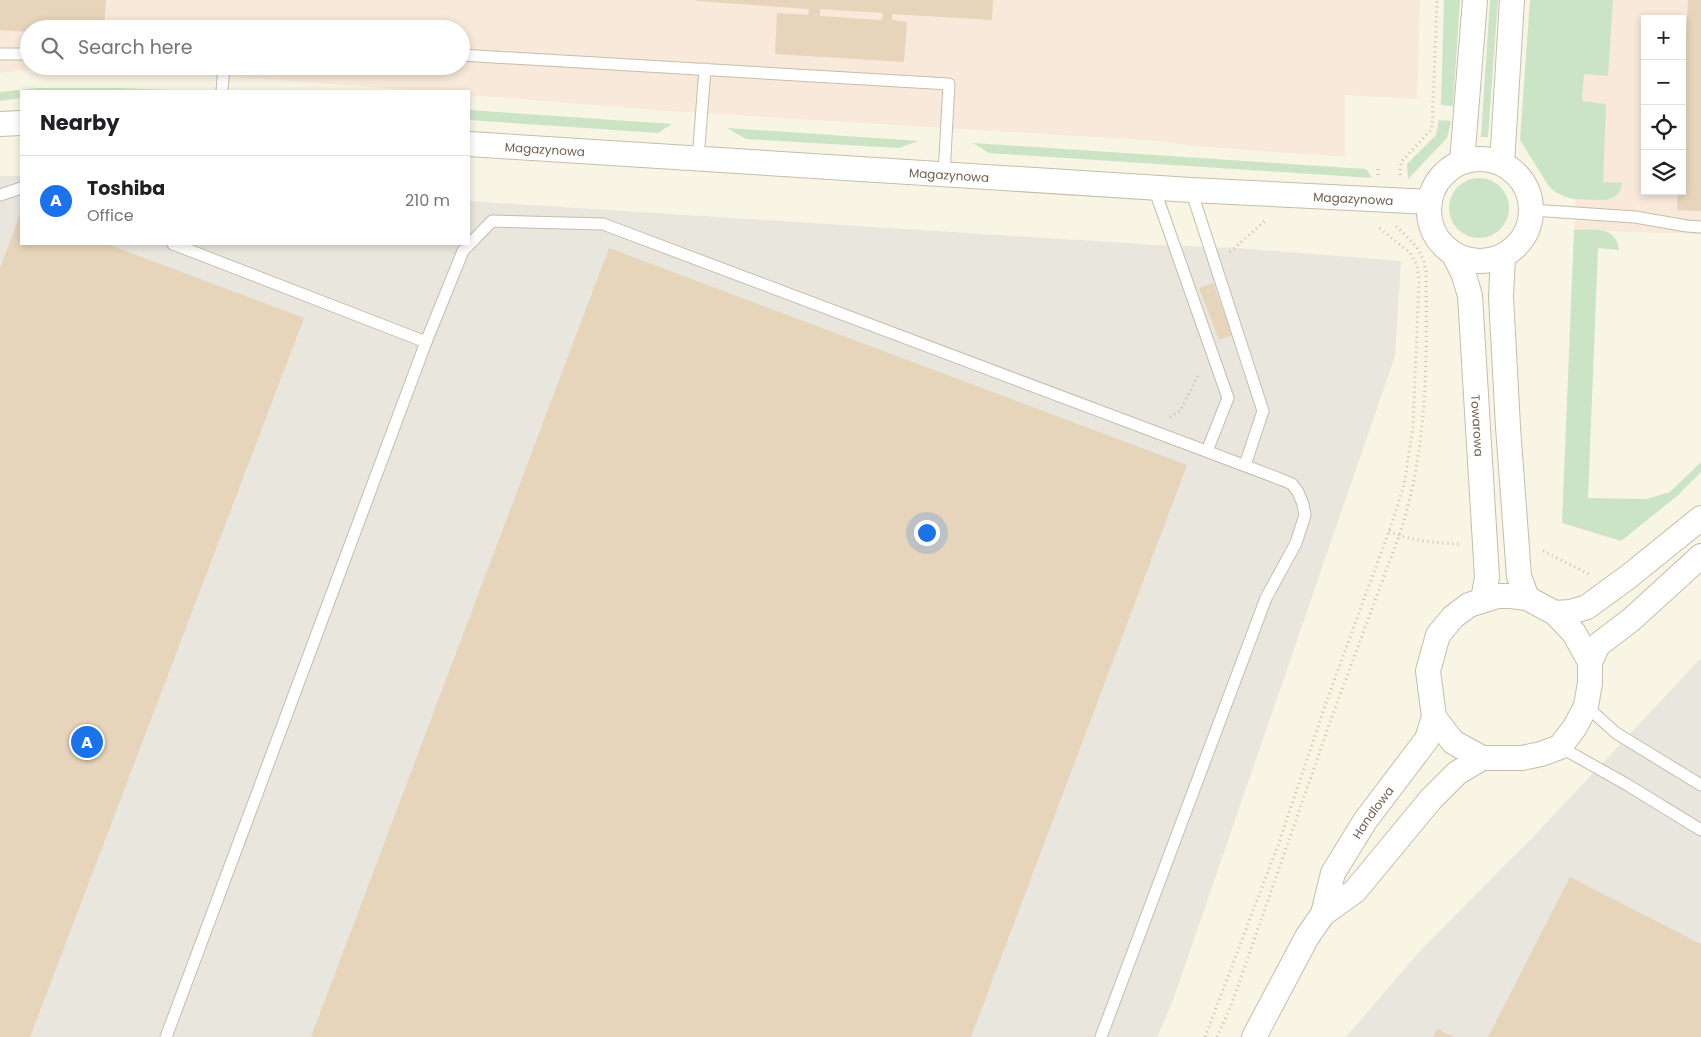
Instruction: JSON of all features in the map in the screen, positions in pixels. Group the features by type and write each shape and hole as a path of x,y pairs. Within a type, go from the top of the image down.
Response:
{"street":[{"path":"1462,162 1475,0"},
{"path":"1502,164 1512,0"},
{"path":"0,124 20,123"},
{"name":"Magazynowa","path":"470,144 1154,188 1430,202"},
{"path":"1475,159 1502,164 1516,173 1526,187 1531,199 1530,224 1525,235 1503,257 1488,261 1476,261 1454,255 1440,242 1433,230 1429,216 1430,202 1434,189 1440,178 1462,162 1475,159"},
{"name":"Towarowa","path":"1454,255 1464,276 1470,296 1486,577 1483,600"},
{"path":"1503,257 1500,297 1508,427 1519,576 1527,598"},
{"path":"1555,613 1571,612 1588,607 1701,518"},
{"path":"1590,662 1574,633 1555,613 1527,598 1497,596 1483,600 1469,605 1453,617 1438,635 1428,671 1434,717 1453,742 1482,758 1522,758 1560,747 1576,727 1586,706 1590,683 1590,662 1598,646 1632,619 1701,556"},
{"name":"Handlowa","path":"1323,914 1333,874 1365,821 1427,739 1434,717"},
{"name":"Handlowa","path":"1254,1037 1307,937 1323,914 1355,891 1431,799 1457,773 1482,758"}],"lane":[{"path":"0,54 20,54"},
{"path":"470,55 949,84 944,174"},
{"path":"698,159 705,69"},
{"path":"222,90 223,75"},
{"path":"0,195 20,188"},
{"path":"1154,188 1228,398 1207,451"},
{"path":"1191,190 1263,411 1245,465"},
{"path":"1532,210 1635,217 1701,227"},
{"path":"470,244 492,221 603,224 1292,484 1303,504 1305,515 1301,531 1266,598 1101,1037"},
{"path":"176,245 426,342"},
{"path":"166,1037 426,342 463,251 469,245"},
{"path":"1586,706 1616,733 1701,785"},
{"path":"1560,747 1626,784 1701,830"}],"path":[{"path":"1400,180 1401,162 1432,129 1436,0"},
{"path":"1225,256 1268,218"},
{"path":"1205,1037 1278,845 1327,700 1404,485 1413,427 1419,280 1417,265 1410,253 1376,225"},
{"path":"1218,1037 1409,507 1420,453 1426,372 1426,271 1424,261 1416,246 1396,228"},
{"path":"1168,418 1180,411 1202,368"},
{"path":"1389,531 1399,536 1440,543 1466,544"},
{"path":"1539,550 1593,576"}],"shaded area":[{"path":"0,0 1420,0 1417,99 1345,95 1345,157 1194,146 1158,141 668,111 470,95 470,90 407,90 212,75 470,75 470,20 20,20 20,71 0,73"},
{"path":"1586,0 1701,0 1701,234 1574,230"},
{"path":"0,176 20,176 20,245 470,245 470,201 1156,245 1237,248 1401,261 1395,356 1172,1003 1157,1037 0,1037"},
{"path":"1701,658 1701,1037 1346,1037 1420,951 1534,836"}],"green space":[{"path":"1444,0 1460,0 1453,106 1441,105"},
{"path":"1490,0 1498,0 1488,137 1481,137"},
{"path":"1530,0 1613,0 1608,76 1584,74 1582,101 1606,104 1603,182 1622,183 1619,192 1609,199 1573,199 1555,192 1548,185 1520,140"},
{"path":"36,88 171,90 20,90 20,98 0,101 0,92"},
{"path":"470,110 672,124 658,133 470,120"},
{"path":"1439,120 1451,121 1447,138 1408,179 1407,164 1436,135"},
{"path":"727,128 919,141 899,148 746,139"},
{"path":"973,143 1366,169 1372,178 989,153"},
{"path":"1479,178 1496,183 1504,191 1509,208 1504,225 1496,233 1479,238 1462,233 1454,225 1449,208 1454,191 1462,183"},
{"path":"1574,230 1596,230 1608,233 1617,242 1619,250 1598,248 1588,498 1647,499 1670,492 1701,462 1701,472 1677,496 1621,541 1562,523"}],"building":[{"path":"0,0 106,0 105,20 20,20 20,31 0,30"},
{"path":"993,0 992,20 892,14 892,20 907,22 904,62 775,54 777,13 808,15 809,9 696,1","holes":["820,9 883,13 882,20 820,16"]},
{"path":"1688,0 1701,0 1701,211 1677,210 1678,195 1686,195 1686,36"},
{"path":"20,215 20,245 110,245 304,318 30,1037 0,1037 0,268"},
{"path":"609,248 1187,465 971,1037 311,1037"},
{"path":"1213,283 1232,335 1219,340 1199,288"},
{"path":"1570,877 1701,944 1701,1037 1488,1037"},
{"path":"1437,1029 1454,1037 1433,1037"}],"place":[{"name":"Toshiba","path":"87,742"}]}
